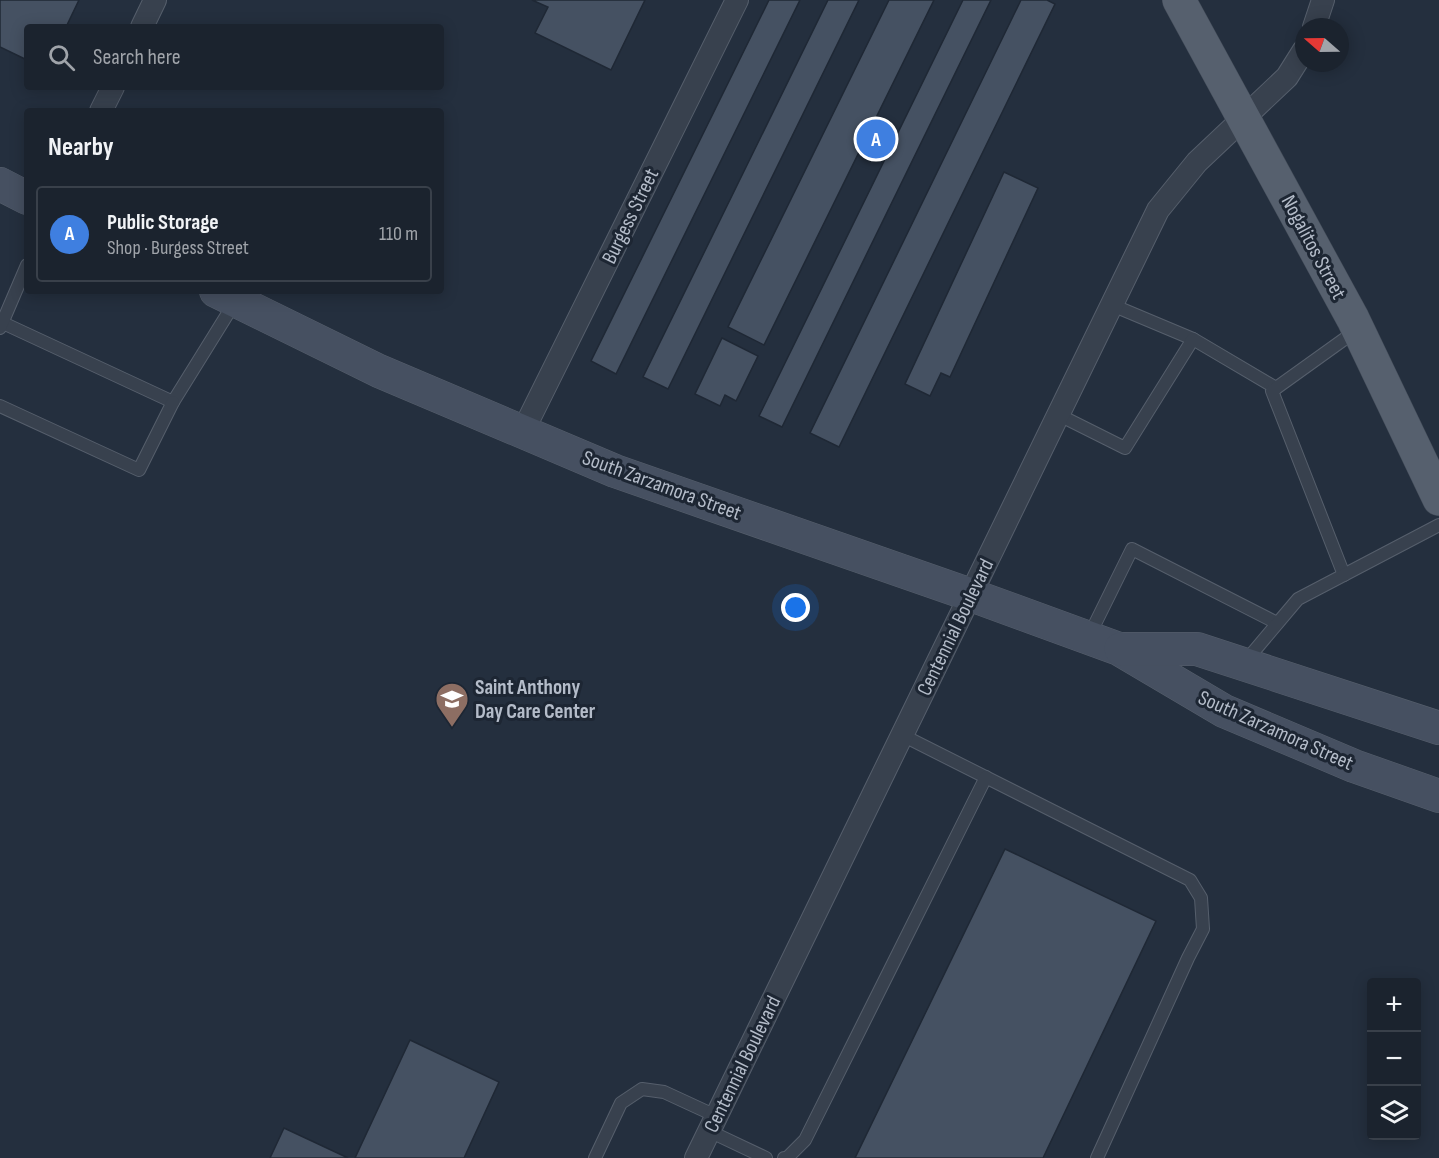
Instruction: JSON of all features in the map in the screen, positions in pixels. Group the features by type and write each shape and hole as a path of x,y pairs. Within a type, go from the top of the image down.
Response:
{"main road":[{"name":"Nogalitos Street","path":"1179,0 1358,329 1439,499"},
{"path":"0,184 24,196"},
{"name":"South Zarzamora Street","path":"226,296 379,371 615,471 1119,649 1224,711 1354,766 1439,796"},
{"name":"South Zarzamora Street","path":"1119,649 1197,649 1439,728"}],"street":[{"path":"143,24 155,0"},
{"name":"Burgess Street","path":"523,431 737,0"},
{"path":"1317,18 1323,0"},
{"name":"Centennial Boulevard","path":"696,1158 1158,210 1197,162 1287,77 1295,64"},
{"path":"102,108 112,90"}],"lane":[{"path":"24,272 1,326 173,402"},
{"path":"0,406 139,470 226,296"},
{"path":"1112,305 1193,339 1276,388"},
{"path":"1344,575 1272,391 1358,329"},
{"path":"1059,415 1125,447 1193,339"},
{"path":"1243,664 1298,599 1439,525"},
{"path":"1088,638 1132,549 1277,623"},
{"path":"902,735 1190,880 1201,898 1203,929 1097,1158"},
{"path":"784,1158 788,1158 805,1140 986,777"},
{"path":"594,1158 621,1103 642,1089 664,1092 766,1158"}],"building":[{"path":"0,0 79,0 67,24 24,24 24,59 0,47"},
{"path":"532,0 645,0 611,70 535,33 548,7"},
{"path":"769,0 800,0 616,374 591,361"},
{"path":"828,0 859,0 668,389 643,377"},
{"path":"889,0 934,0 764,345 728,327"},
{"path":"963,0 991,0 782,427 759,416"},
{"path":"1021,0 1047,0 1055,4 839,447 810,433"},
{"path":"1004,172 1038,188 950,377 941,373 930,396 905,384"},
{"path":"722,338 758,356 736,401 725,395 720,406 695,394"},
{"path":"1005,849 1156,921 1043,1158 855,1158"},
{"path":"410,1040 499,1082 464,1158 355,1158"},
{"path":"284,1128 348,1158 270,1158"}],"place":[{"name":"Public Storage","path":"876,139"},
{"name":"Saint Anthony Day Care Center","path":"452,728"}]}
